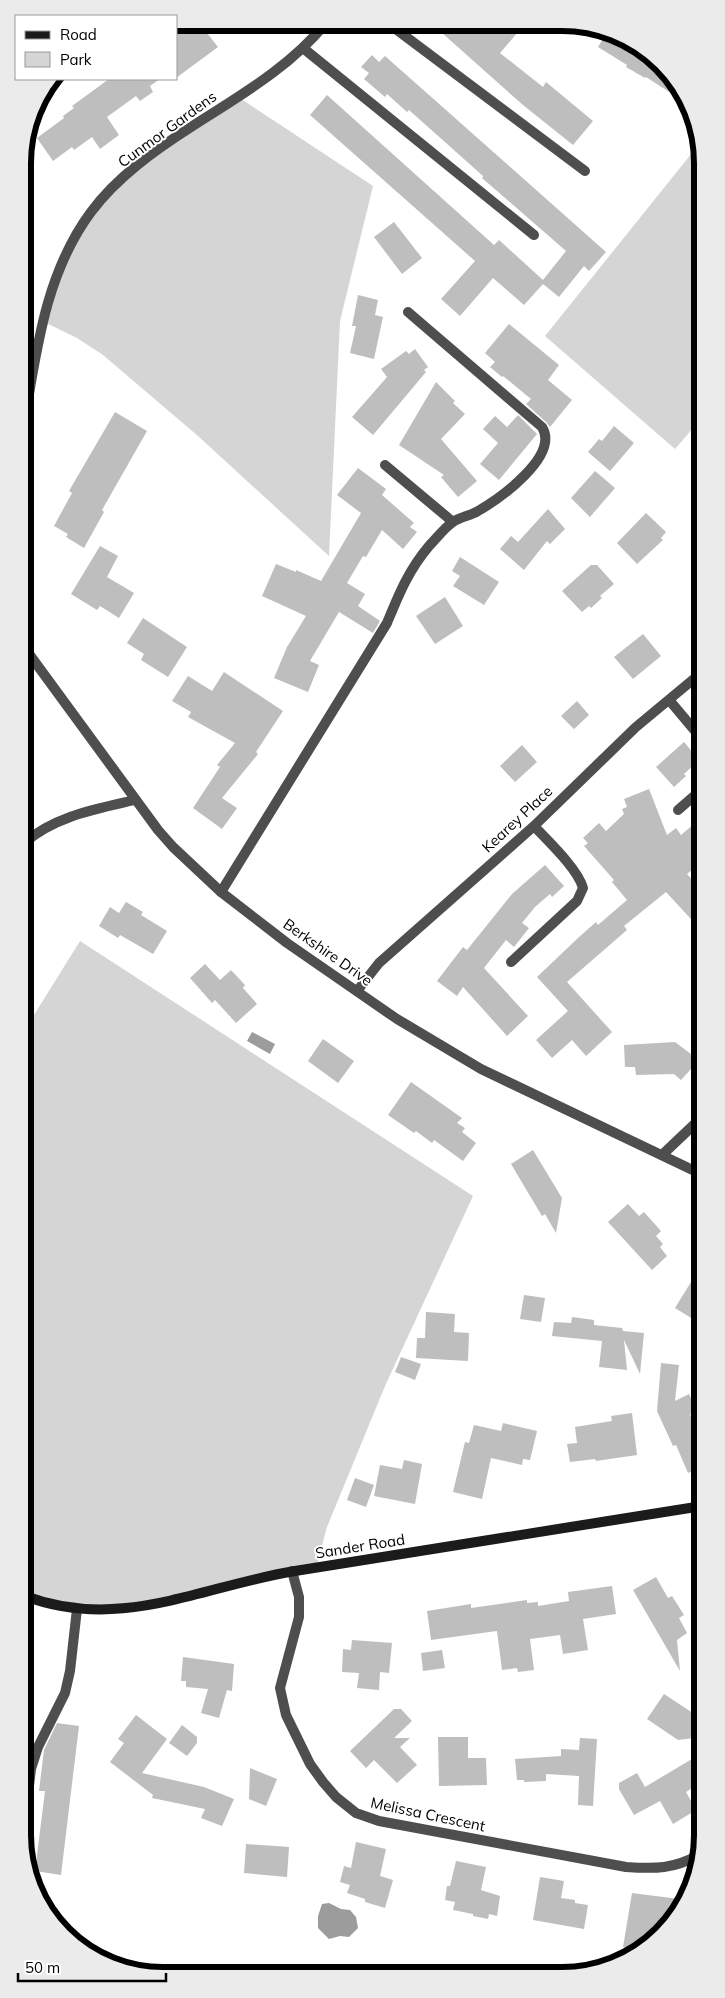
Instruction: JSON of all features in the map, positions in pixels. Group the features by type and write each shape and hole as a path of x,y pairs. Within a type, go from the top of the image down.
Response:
{"main road":[{"name":"Sander Road","path":"31,1598 77,1609 102,1611 166,1602 292,1571 693,1507"}],"street":[{"path":"399,31 585,171"},
{"name":"Cunmor Gardens","path":"32,382 43,322 52,287 77,232 92,210 135,167 183,132 271,76 303,48 318,32"},
{"path":"303,48 534,235"},
{"path":"221,892 387,623 407,576 429,547 453,522 475,513 501,498 535,463 545,443 546,434 542,427 408,312"},
{"path":"386,465 453,522"},
{"name":"Berkshire Drive","path":"32,658 135,800 173,847 221,892 287,943 397,1019 481,1069 693,1170"},
{"name":"Kearey Place","path":"357,991 379,963 534,826 636,727 670,701 694,679"},
{"path":"670,701 694,729"},
{"path":"678,810 694,796"},
{"path":"32,837 73,815 135,800"},
{"path":"511,962 577,901 583,888 580,879 552,844 534,826"},
{"path":"662,1155 693,1125"},
{"name":"Melissa Crescent","path":"292,1571 299,1598 299,1617 282,1682 282,1702 286,1715 310,1764 336,1797 356,1813 379,1821 626,1867 654,1869 683,1864 691,1859"},
{"path":"31,1769 38,1747 67,1686 77,1609"}],"green space":[{"path":"238,97 373,186 340,321 329,556 198,436 103,355 77,338 44,322 78,231 137,167"},
{"path":"693,151 694,427 675,449 545,336"},
{"path":"80,941 473,1196 385,1386 327,1527 316,1568 117,1610 31,1598 31,1019"}],"shaded area":[{"path":"252,1032 275,1044 270,1054 247,1041"},
{"path":"329,1903 341,1909 350,1910 356,1917 358,1928 349,1937 340,1936 329,1939 318,1928 318,1916 322,1904"}],"building":[{"path":"440,31 519,31 500,53 543,87 546,82 593,121 573,145 523,105"},
{"path":"178,32 206,32 218,47 178,77"},
{"path":"603,38 628,49 655,70 674,95 626,67 627,65 598,47"},
{"path":"372,55 379,62 385,56 606,252 589,271 584,266 559,297 543,284 524,305 493,278 460,316 441,299 475,261 310,115 327,95 494,245 499,240 543,280 566,251 482,178 483,176 409,110 407,112 387,94 385,97 364,79 369,73 361,67"},
{"path":"108,80 159,80 150,86 153,92 140,101 136,96 107,117 119,135 100,149 92,137 74,150 72,147 53,161 37,138 64,118 63,116 74,108 72,106"},
{"path":"394,222 422,258 402,274 374,237"},
{"path":"358,295 378,300 375,315 383,317 374,359 350,353 356,326 352,326"},
{"path":"509,324 559,365 548,380 572,400 550,427 526,404 531,399 490,367 495,362 485,353"},
{"path":"415,349 428,367 424,370 426,372 373,435 352,417 387,377 381,369 406,351 409,354"},
{"path":"436,382 455,401 453,403 465,414 441,439 477,481 458,497 441,477 444,475 399,445"},
{"path":"115,412 147,431 102,510 104,512 84,548 66,537 68,534 54,526 72,493 69,491"},
{"path":"518,415 537,434 499,480 480,464 498,443 483,429 495,416 507,427"},
{"path":"614,426 634,443 610,471 588,452 599,439 602,441"},
{"path":"358,468 386,489 382,495 414,523 410,527 417,532 403,549 382,530 366,557 363,556 347,583 365,594 358,606 380,621 373,633 339,612 310,661 319,665 308,692 274,678 287,647 306,616 262,596 276,564 321,581 361,513 337,495"},
{"path":"595,471 615,488 590,517 571,498"},
{"path":"548,509 565,529 550,544 547,541 524,570 500,549 511,536 518,542"},
{"path":"646,513 666,532 661,538 663,540 637,564 617,543"},
{"path":"100,546 118,556 107,577 134,593 119,618 100,606 97,610 71,594"},
{"path":"460,557 499,582 484,605 453,586 460,576 452,571"},
{"path":"591,565 597,565 614,584 600,596 602,598 591,608 589,606 582,612 562,591"},
{"path":"445,597 463,626 435,644 416,616"},
{"path":"143,618 187,647 168,677 141,660 144,654 127,643"},
{"path":"643,634 661,656 633,679 614,657"},
{"path":"224,672 283,711 256,752 258,754 222,798 237,808 222,829 193,808 220,767 217,765 235,743 188,717 191,712 172,701 188,676 212,691"},
{"path":"577,701 589,715 574,729 561,716"},
{"path":"684,742 694,754 694,765 684,774 686,776 674,787 656,767"},
{"path":"522,745 537,762 515,782 500,766"},
{"path":"649,789 667,835 676,828 681,835 694,824 694,845 691,847 694,850 694,869 687,874 694,881 694,922 666,892 624,926 627,930 567,982 612,1032 586,1056 572,1040 552,1058 536,1040 568,1011 537,977 596,922 598,925 627,900 612,882 614,880 584,846 588,843 583,838 599,823 606,831 624,814 622,809 627,807 624,799"},
{"path":"545,865 564,886 552,897 550,894 535,907 522,923 529,928 514,947 506,940 484,968 528,1016 507,1036 463,987 457,996 437,981 463,947 467,950 512,894"},
{"path":"126,902 143,912 141,915 167,931 153,954 120,935 118,938 99,926 110,907 119,913"},
{"path":"205,964 220,980 231,970 245,985 243,988 257,1004 236,1023 215,1000 212,1003 190,978"},
{"path":"323,1039 354,1061 338,1083 308,1061"},
{"path":"675,1042 693,1056 693,1066 681,1080 674,1074 636,1075 635,1067 625,1067 624,1045"},
{"path":"411,1082 462,1118 457,1123 465,1128 462,1132 476,1143 463,1161 434,1140 432,1143 416,1131 414,1133 388,1115"},
{"path":"533,1150 562,1198 556,1233 545,1214 542,1216 511,1164"},
{"path":"628,1204 639,1216 644,1212 661,1231 656,1236 663,1244 660,1247 667,1256 652,1270 608,1222"},
{"path":"691,1282 693,1283 693,1319 675,1308"},
{"path":"524,1295 545,1298 541,1322 520,1319"},
{"path":"426,1312 455,1314 454,1332 469,1333 468,1361 416,1358 417,1338 425,1338"},
{"path":"572,1317 594,1320 594,1325 644,1333 640,1374 624,1340 627,1370 599,1367 602,1341 552,1336 554,1322 571,1323"},
{"path":"401,1357 421,1364 415,1380 395,1372"},
{"path":"661,1363 679,1365 675,1401 689,1394 693,1403 693,1413 690,1414 693,1421 693,1471 688,1473 676,1445 673,1446 657,1411"},
{"path":"632,1413 637,1455 596,1461 595,1459 570,1462 567,1444 577,1443 575,1427 612,1421 611,1416"},
{"path":"503,1423 537,1431 530,1460 523,1459 522,1465 491,1458 482,1499 453,1492 465,1442 469,1443 474,1425 501,1431"},
{"path":"404,1460 422,1464 415,1504 374,1496 380,1465 402,1469"},
{"path":"355,1478 374,1485 366,1507 347,1500"},
{"path":"656,1577 668,1598 672,1596 684,1615 679,1618 687,1633 677,1640 680,1671 633,1590"},
{"path":"612,1586 616,1614 583,1619 588,1650 563,1654 560,1635 530,1639 534,1670 518,1672 517,1668 502,1670 497,1631 431,1640 427,1611 471,1604 471,1608 527,1600 527,1603 538,1602 538,1606 569,1601 568,1592"},
{"path":"352,1640 392,1643 389,1673 380,1672 379,1690 357,1688 359,1673 342,1672 343,1649 351,1650"},
{"path":"442,1650 445,1668 423,1671 421,1653"},
{"path":"183,1657 234,1664 232,1691 227,1690 219,1718 201,1713 208,1689 186,1687 186,1681 181,1681"},
{"path":"664,1694 693,1713 693,1738 678,1740 647,1719"},
{"path":"394,1709 401,1709 412,1721 394,1738 410,1738 400,1747 417,1765 397,1783 374,1760 366,1768 350,1751"},
{"path":"136,1715 167,1739 142,1773 204,1787 234,1799 222,1826 201,1818 205,1809 152,1798 153,1795 110,1762 124,1743 118,1739"},
{"path":"57,1723 79,1726 61,1875 37,1871 36,1867 45,1791 39,1791 44,1750"},
{"path":"182,1725 197,1737 197,1743 187,1756 169,1743"},
{"path":"438,1737 468,1737 468,1758 486,1758 487,1785 439,1786"},
{"path":"580,1738 597,1739 593,1806 578,1805 579,1776 546,1774 546,1781 524,1782 524,1780 517,1780 515,1759 561,1756 561,1749 579,1750"},
{"path":"693,1758 693,1788 686,1792 693,1805 693,1812 673,1824 660,1801 634,1815 619,1789 619,1783 637,1773 645,1787"},
{"path":"250,1768 277,1779 266,1806 249,1799"},
{"path":"356,1842 386,1849 380,1876 393,1880 385,1908 365,1902 365,1899 347,1893 350,1885 340,1882 344,1866 351,1868"},
{"path":"246,1844 289,1847 287,1877 244,1873"},
{"path":"456,1861 486,1867 481,1890 500,1896 497,1916 489,1914 488,1919 453,1910 455,1902 445,1900 447,1886 450,1886"},
{"path":"540,1877 564,1881 561,1898 575,1900 575,1903 588,1905 584,1929 533,1920"},
{"path":"632,1893 677,1899 655,1928 629,1948 623,1947"}]}
